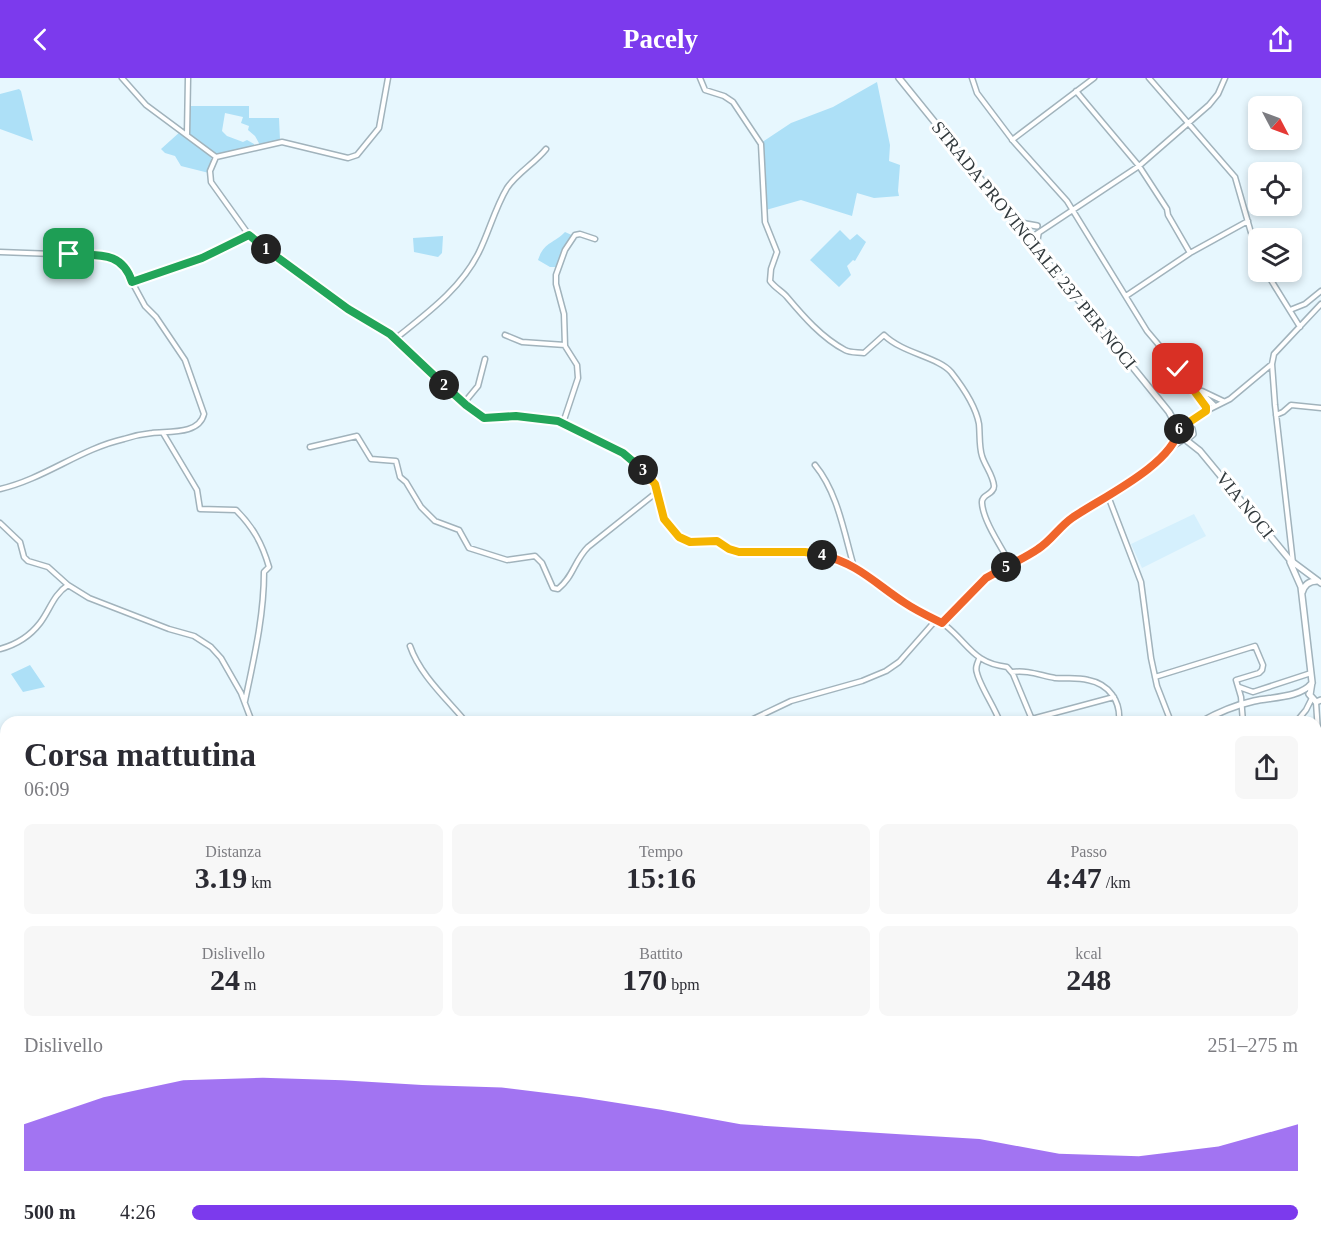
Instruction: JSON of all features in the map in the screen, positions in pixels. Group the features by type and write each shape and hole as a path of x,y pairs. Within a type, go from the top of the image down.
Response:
{"main road":[{"name":"STRADA PROVINCIALE 237 PER NOCI","path":"899,78 1169,412 1178,433 1185,440"},
{"path":"1014,221 1037,226"},
{"path":"1036,248 1035,241 1038,234"},
{"name":"STRADA PROVINCIALE 237 PER NOCI","path":"1169,412 1189,429"},
{"path":"1178,433 1189,429"},
{"path":"1185,440 1189,429"},
{"name":"VIA NOCI","path":"1189,429 1200,451 1291,562 1320,582"},
{"name":"VIA NOCI","path":"1185,440 1200,451"},
{"path":"1291,562 1302,595 1315,699"},
{"path":"1302,595 1307,584 1320,582"},
{"path":"1215,716 1241,705 1303,692 1312,682"},
{"path":"1303,692 1315,699"}],"street":[{"path":"122,78 147,105 216,157 282,142 348,158 357,155 379,128 388,78"},
{"path":"187,135 188,78"},
{"path":"700,78 705,90 724,96 733,102 761,144 765,222 777,252 771,269 770,281 774,287 787,297 818,330 847,352 864,353 884,335 892,343 948,368 967,396 978,422 982,457 994,486 981,502 987,519 1011,565"},
{"path":"972,78 977,93 1012,140 1067,201 1147,331 1190,382 1215,406"},
{"path":"1012,140 1094,78"},
{"path":"1149,78 1234,177 1250,228"},
{"path":"1027,237 1038,234 1045,226 1139,166 1212,102 1225,78"},
{"path":"1076,91 1139,166 1167,209 1190,253"},
{"path":"395,339 455,288 477,255 508,187 531,161 546,149"},
{"path":"216,157 210,171 211,182 249,235 348,309 395,339 464,403 484,418 530,417 563,423 629,457 655,484 664,519 679,537 685,540 717,541 739,552 805,552 839,559 867,574 905,603 942,623 979,659 993,666 1007,668 1012,672 1031,716"},
{"path":"1126,296 1190,253 1248,221"},
{"path":"1027,237 1037,226 1045,226"},
{"path":"132,282 202,258 249,235"},
{"path":"563,423 578,378 577,365 565,346 564,314 556,284 560,262 575,235 595,238"},
{"path":"0,489 43,473 102,445 133,436 182,431 199,423 204,414 185,360 156,317 145,306 123,264 108,256 3,252"},
{"path":"1272,282 1300,327"},
{"path":"1290,310 1305,304 1321,291"},
{"path":"1291,562 1272,364 1274,354 1321,304"},
{"path":"505,335 522,342 565,346"},
{"path":"464,403 478,386 485,359"},
{"path":"1189,429 1206,411 1230,399 1272,364"},
{"path":"1190,382 1223,402"},
{"path":"1190,382 1204,403 1206,411"},
{"path":"1276,415 1291,405 1321,408"},
{"path":"163,433 197,490 200,508 236,510 250,524 263,546 269,567 264,572 264,600 245,701"},
{"path":"1170,448 1178,433"},
{"path":"310,447 357,436 371,459 396,461 400,477 406,482 421,507 435,521 459,530 469,548 507,561 535,556 542,563 553,588 558,589 568,581 578,556 657,492"},
{"path":"942,623 986,578 1039,549 1071,519 1142,474 1170,448 1185,440"},
{"path":"815,465 828,484 854,567"},
{"path":"1108,496 1141,582 1155,677 1169,716"},
{"path":"0,523 20,542 24,557 28,561 48,567 68,585 100,604 194,636 211,647 221,658 245,701 250,716"},
{"path":"0,650 19,641 39,625 55,597 68,585"},
{"path":"760,716 791,701 861,681 886,670 899,662 936,620"},
{"path":"410,646 428,678 461,716"},
{"path":"1155,677 1255,646 1263,665 1262,670 1236,680 1242,716"},
{"path":"979,659 976,668 977,675 998,716"},
{"path":"1012,672 1029,671 1051,677 1089,680 1105,687 1114,697 1119,708 1119,716"},
{"path":"1239,687 1253,692 1311,672"},
{"path":"1047,716 1114,697"},
{"path":"1301,716 1315,699"},
{"path":"1315,699 1317,716"}],"shaded area":[{"path":"877,82 890,145 889,161 900,165 899,196 874,198 857,193 852,216 801,200 766,210 766,176 761,143 791,123 833,107"},
{"path":"19,89 33,141 0,129 0,94"},
{"path":"188,106 249,106 249,118 279,118 280,140 260,145 248,130 249,126 241,123 243,117 225,113 222,131 227,136 243,142 247,140 254,146 215,155 188,134"},
{"path":"181,131 212,156 209,173 181,166 175,156 161,149"},
{"path":"840,230 850,240 857,234 866,242 855,261 853,260 847,266 851,275 839,287 810,260"},
{"path":"565,232 576,237 563,256 559,267 550,267 538,260 546,246"},
{"path":"443,236 442,253 438,257 414,252 413,238"},
{"path":"1194,514 1206,536 1142,568 1131,544"},
{"path":"30,665 45,687 23,692 11,674"}],"route":[{"path":"69,254 112,257 123,264 132,282 202,258 249,235 348,309 390,334 466,405 484,418 516,416 558,421 629,457 655,484 664,519 679,537 690,542 717,541 739,552 805,552 839,559 867,574 905,603 942,623 986,578 1039,549 1064,524 1142,474 1170,448 1177,439 1181,427 1206,411 1204,403 1178,369"}]}
